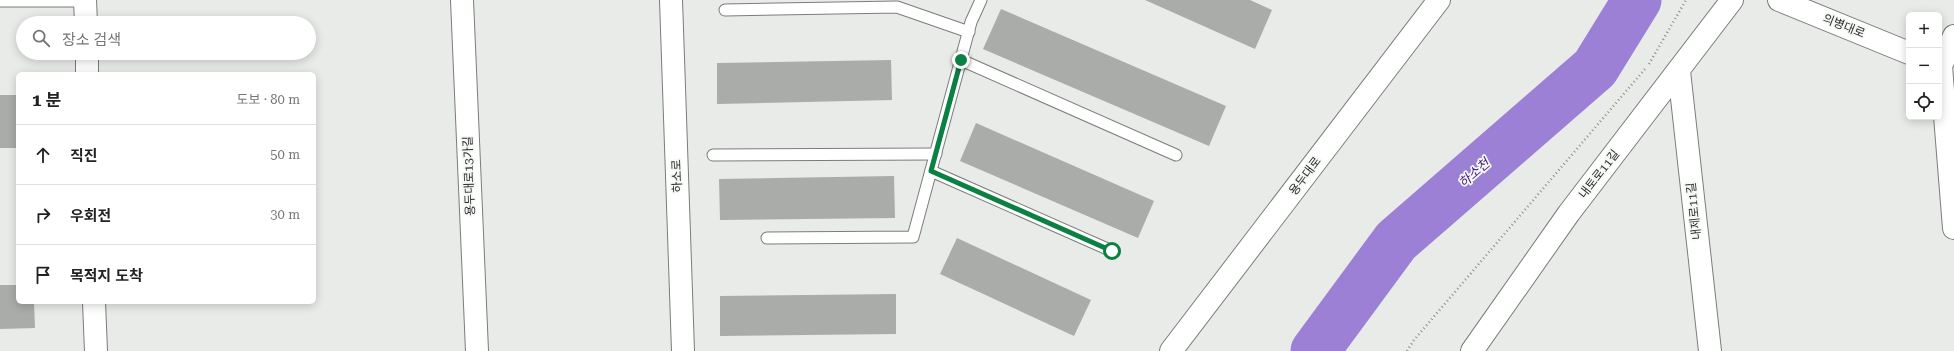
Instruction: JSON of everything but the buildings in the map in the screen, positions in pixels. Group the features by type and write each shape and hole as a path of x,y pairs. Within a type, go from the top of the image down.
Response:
{"street":[{"name":"용두대로13가길","path":"462,0 477,351"},
{"name":"하소로","path":"670,0 683,351"},
{"name":"용두대로","path":"1171,351 1439,0"},
{"name":"내토로11길","path":"1472,351 1569,213 1732,0"},
{"name":"의병대로","path":"1779,0 1906,52"},
{"path":"85,1 86,16"},
{"path":"1954,36 1945,67 1954,228"},
{"path":"87,60 87,72"},
{"name":"내제로11길","path":"1679,71 1710,351"},
{"path":"94,304 96,351"}],"lane":[{"path":"767,238 913,236 969,32 981,0"},
{"path":"0,1 85,1"},
{"path":"725,10 897,7 969,32"},
{"path":"961,60 1176,155"},
{"path":"713,155 936,154"},
{"path":"931,171 1112,251"}],"path":[{"path":"1407,351 1414,340 1649,65 1686,0"}],"waterway":[{"name":"하소천","path":"1315,351 1396,241 1595,68 1637,0"}],"route":[{"path":"961,60 931,171 1112,251"}]}
